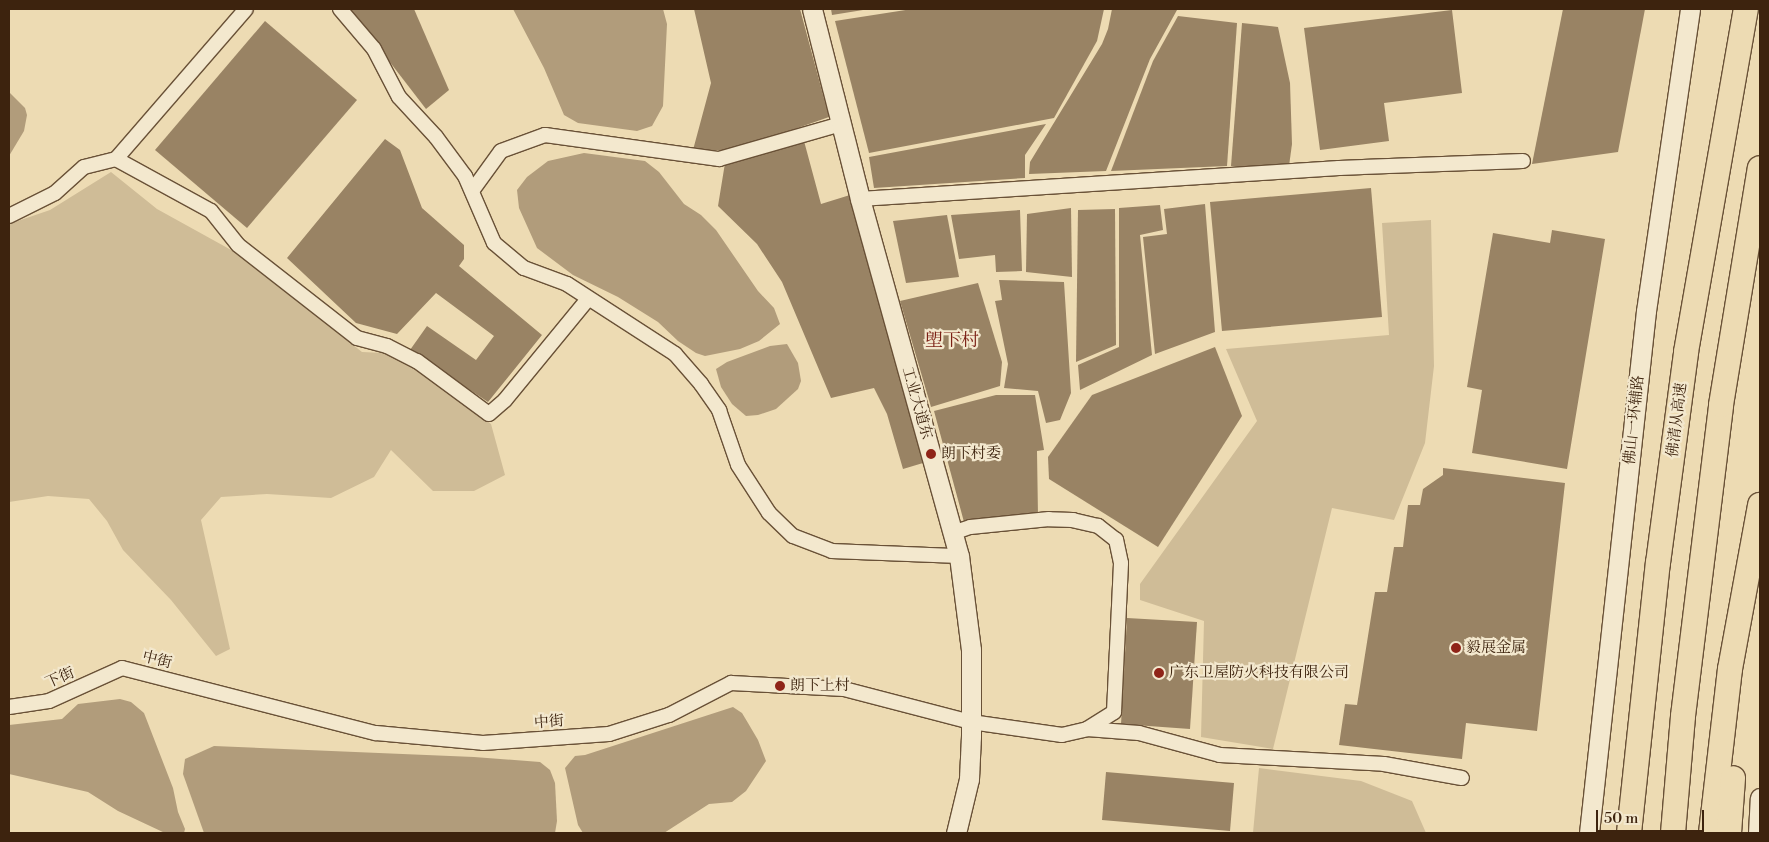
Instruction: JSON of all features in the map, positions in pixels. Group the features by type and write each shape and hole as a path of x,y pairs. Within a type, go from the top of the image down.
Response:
{"highway":[{"name":"佛清从高速","path":"1629,833 1657,572 1686,352 1746,9"},
{"path":"1673,833 1683,716 1721,405 1760,168"},
{"path":"1711,833 1730,669 1760,505"},
{"path":"1729,833 1744,590"}],"main road":[{"name":"工业大道东","path":"812,9 860,198 959,556 971,650 971,722 970,779 956,833"},
{"name":"佛山一环辅路","path":"1589,833 1648,301 1690,9"},
{"path":"1758,833 1760,798"}],"street":[{"path":"9,216 55,193 84,167 116,159 246,9"},
{"path":"340,9 374,49 399,97 436,137 465,176 494,243 524,268 567,284 675,354 701,384 719,410 738,465 769,513 793,536 832,551 959,556"},
{"path":"472,191 501,151 545,135 720,159 841,124"},
{"path":"116,159 211,211 238,244 357,338 387,346 417,362 489,414 505,400 588,299"},
{"path":"860,198 1339,168 1523,161"},
{"path":"953,533 970,527 1049,520 1073,520 1098,526 1116,540 1121,564 1114,712 1088,729"},
{"name":"中街","path":"122,668 376,733 483,743 610,734 669,715 731,683 844,689 971,722 1062,734 1088,729"},
{"name":"下街","path":"9,707 49,701 122,668"},
{"path":"1088,729 1139,733 1220,755 1384,764 1462,778"}],"shaded area":[{"path":"513,9 663,9 667,24 663,106 652,126 637,131 578,123 564,115 544,68"},
{"path":"9,92 25,108 27,115 24,131 9,156"},
{"path":"584,153 645,161 659,172 684,204 701,215 716,230 758,291 774,308 780,324 759,341 740,349 705,356 696,353 678,341 658,322 618,297 573,275 537,248 519,208 517,190 527,177 548,161"},
{"path":"111,172 157,209 233,251 362,352 384,353 425,371 491,424 505,475 474,491 433,491 391,450 374,477 331,498 267,494 221,497 201,520 230,649 216,656 171,600 123,550 107,521 89,499 48,496 9,502 9,224 50,210"},
{"path":"1431,220 1434,366 1425,443 1394,520 1332,508 1273,749 1201,737 1204,621 1140,600 1140,584 1257,421 1226,349 1389,335 1382,223"},
{"path":"787,344 798,363 801,381 798,389 776,409 758,415 746,416 732,404 721,387 716,369 727,362 770,346"},
{"path":"120,699 131,702 144,713 173,788 178,812 185,829 184,833 165,833 118,811 88,792 9,774 9,725 62,719 78,704"},
{"path":"733,707 742,713 758,740 766,761 746,791 732,802 709,804 664,833 583,833 578,825 565,768 575,756 585,755"},
{"path":"214,746 474,757 540,762 550,770 555,783 557,821 555,833 204,833 183,774 185,759"},
{"path":"1259,768 1361,781 1412,801 1426,833 1253,833"}],"building":[{"path":"349,9 414,9 449,90 426,109"},
{"path":"694,9 800,9 829,117 735,150 693,150 711,83"},
{"path":"831,9 863,9 863,10 832,15"},
{"path":"912,9 1104,9 1097,41 1054,118 869,153 835,21"},
{"path":"1112,9 1177,10 1150,59 1106,171 1029,174 1030,162 1102,44 1108,29"},
{"path":"1563,9 1645,9 1618,152 1532,164"},
{"path":"1452,10 1462,93 1384,103 1389,141 1320,150 1304,28"},
{"path":"1178,16 1237,23 1227,166 1111,171 1153,61"},
{"path":"265,21 357,100 247,228 155,150"},
{"path":"1242,23 1278,27 1290,83 1292,144 1289,166 1231,166"},
{"path":"1046,124 1025,155 1025,178 874,188 869,157"},
{"path":"385,139 400,150 422,208 464,245 464,259 459,266 542,335 488,402 410,350 427,326 476,360 494,336 436,293 397,334 356,323 287,258"},
{"path":"804,141 821,204 850,195 923,463 903,469 887,414 874,388 831,398 782,282 757,244 718,206 725,163"},
{"path":"1371,188 1382,317 1222,331 1210,202"},
{"path":"1205,204 1215,332 1155,354 1143,237 1167,234 1164,209"},
{"path":"1160,205 1163,230 1140,235 1152,355 1080,390 1078,365 1119,347 1119,208"},
{"path":"1071,208 1072,277 1026,272 1027,214"},
{"path":"1115,209 1116,345 1076,362 1078,210"},
{"path":"1020,210 1022,271 996,272 995,255 959,259 951,215"},
{"path":"947,215 959,277 906,283 893,221"},
{"path":"1552,230 1605,239 1567,469 1472,453 1482,390 1467,387 1493,233 1550,243"},
{"path":"999,280 1064,282 1071,393 1060,420 1046,423 1038,391 1004,388 1008,364 995,301 1002,300"},
{"path":"978,283 1002,362 1000,386 931,407 900,301"},
{"path":"1215,347 1242,416 1158,547 1049,479 1048,457 1092,395"},
{"path":"996,395 1035,395 1044,450 1037,451 1038,516 964,522 934,411"},
{"name":"毅展金属","path":"1443,468 1565,483 1537,731 1466,723 1462,759 1339,745 1345,704 1357,705 1375,592 1387,592 1394,547 1403,547 1408,505 1420,505 1423,489 1443,475"},
{"name":"广东卫屋防火科技有限公司","path":"1127,618 1197,622 1190,729 1121,724"},
{"path":"1106,772 1234,783 1230,831 1102,820"}],"place":[{"name":"朗下村委","path":"931,454"},
{"name":"毅展金属","path":"1456,648"},
{"name":"广东卫屋防火科技有限公司","path":"1159,673"},
{"name":"朗下上村","path":"780,686"}],"district":[{"name":"塱下村","path":"952,341"}]}
